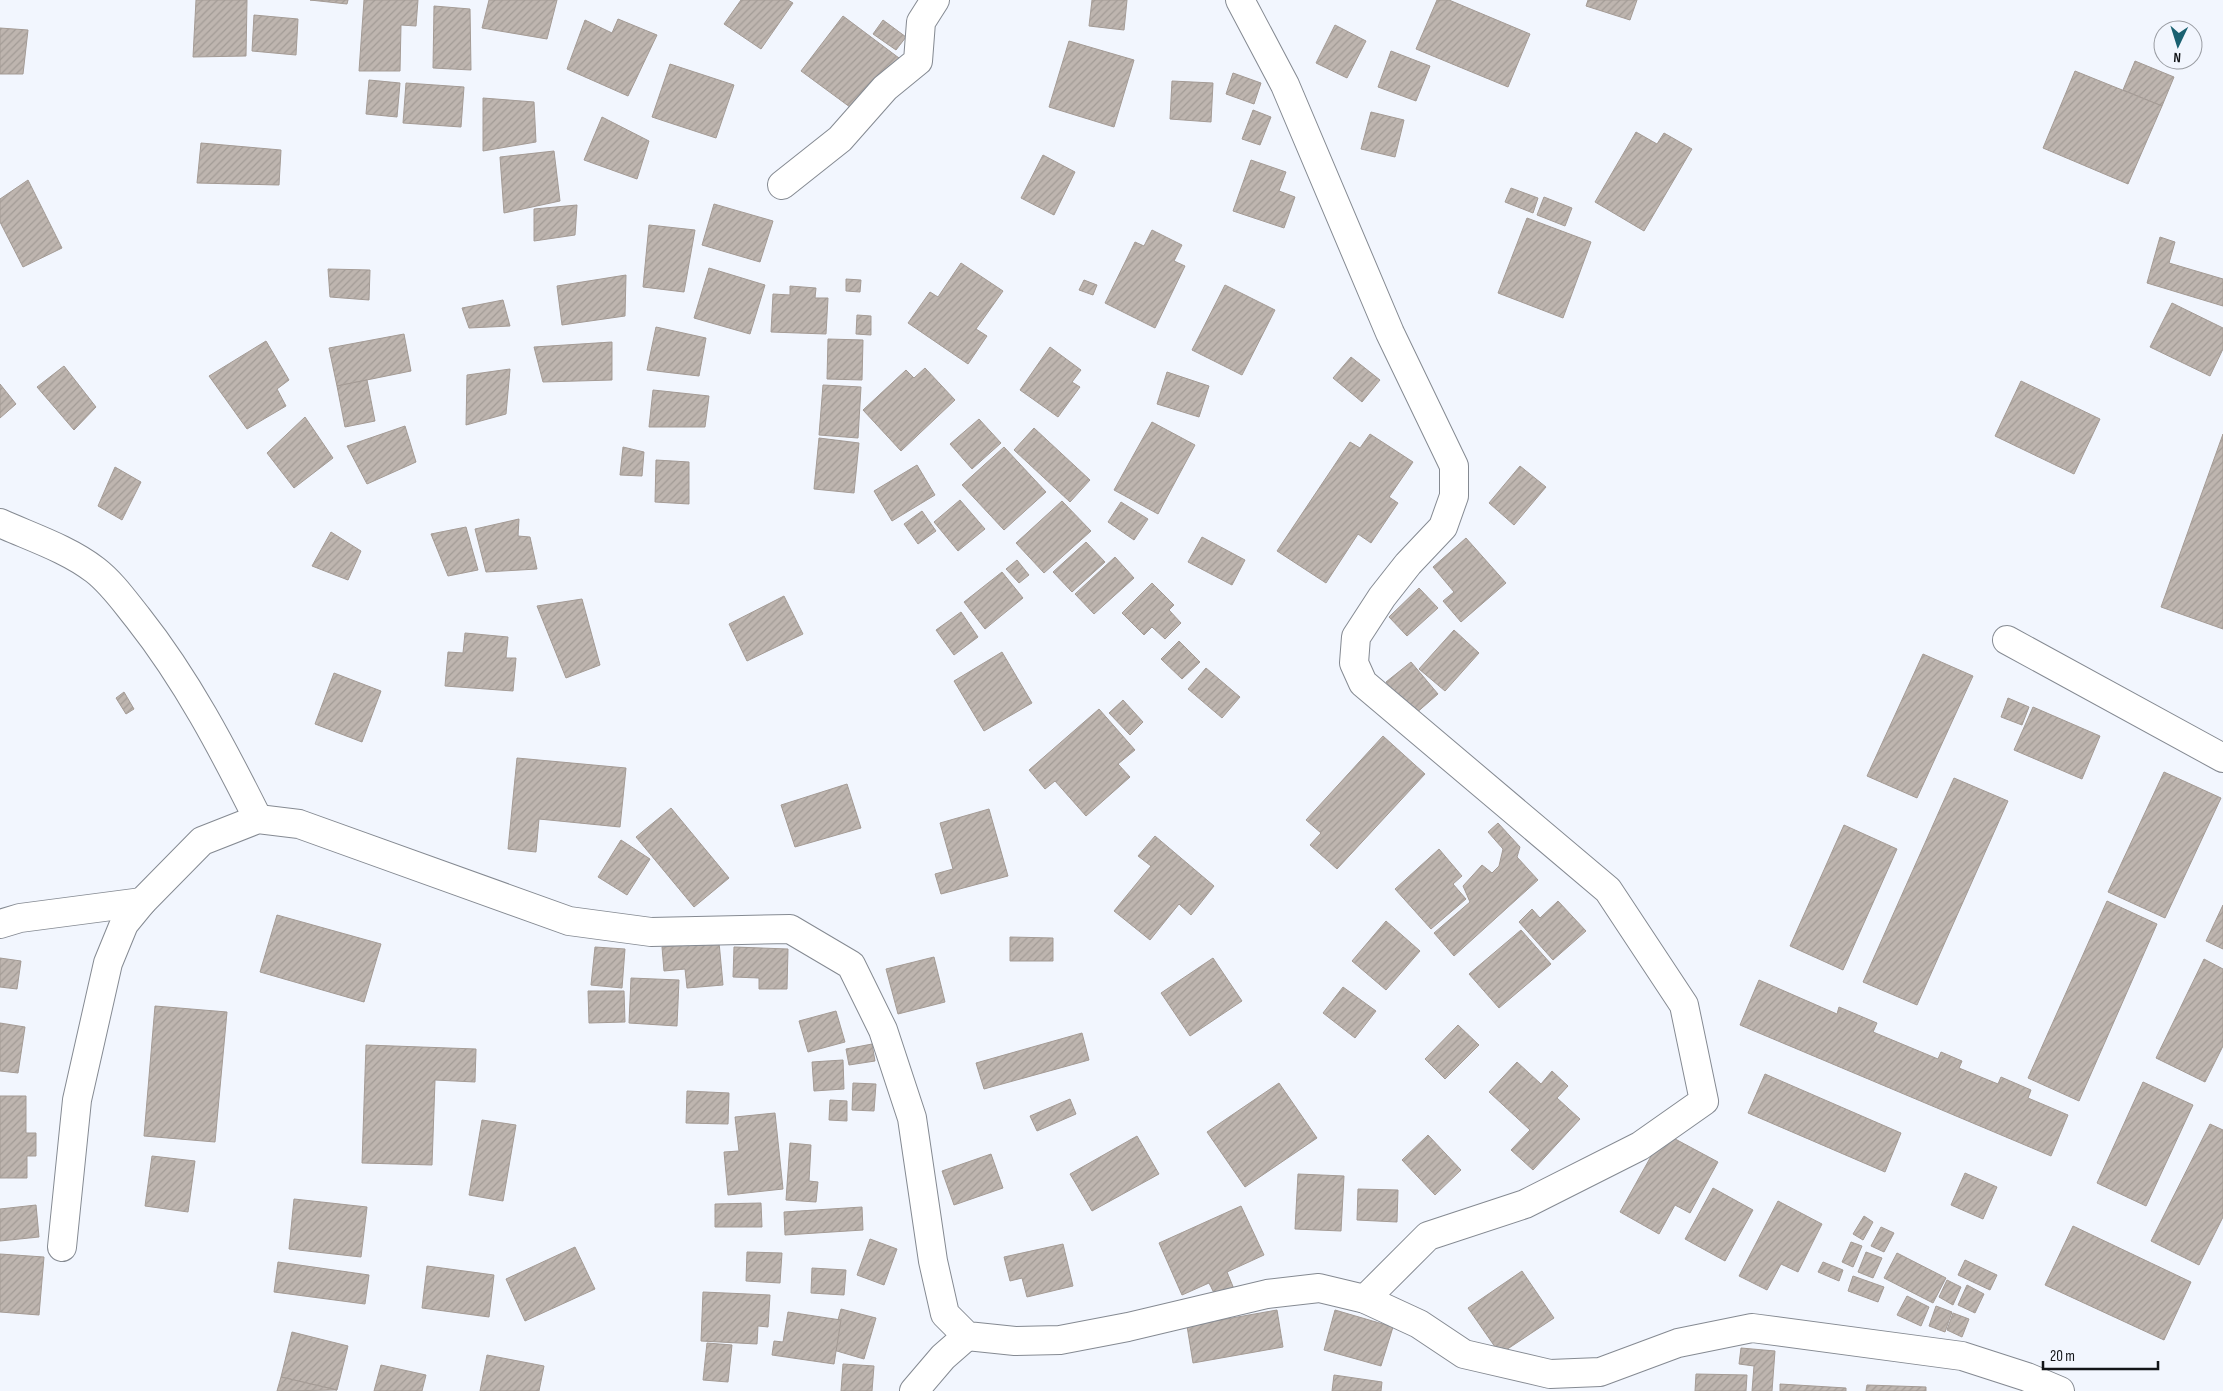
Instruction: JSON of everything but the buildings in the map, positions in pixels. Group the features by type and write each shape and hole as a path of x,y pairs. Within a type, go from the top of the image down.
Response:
{"street":[{"path":"782,185 840,139 885,88 918,61 921,22 934,0"},
{"path":"1240,0 1285,85 1390,333 1454,466 1454,496 1443,527 1408,564 1382,597 1356,637 1354,663 1364,683 1608,890 1684,1005 1704,1101 1640,1146 1525,1204 1428,1236 1365,1299"},
{"path":"0,523 71,556 95,570 121,597 150,634 191,693 258,819"},
{"path":"2007,640 2223,758"},
{"path":"62,1247 77,1100 108,964 124,924 142,902 202,841 258,819 299,824 569,921 651,932 790,929 851,964 883,1030 912,1118 933,1261 945,1314 967,1336 1015,1342 1060,1340 1128,1327 1267,1294 1319,1288 1365,1299 1419,1324 1464,1354 1550,1374 1600,1372 1678,1343 1752,1328 1962,1356 2027,1377 2060,1391"},
{"path":"0,924 20,918 142,902"},
{"path":"914,1391 943,1357 967,1336"}]}
